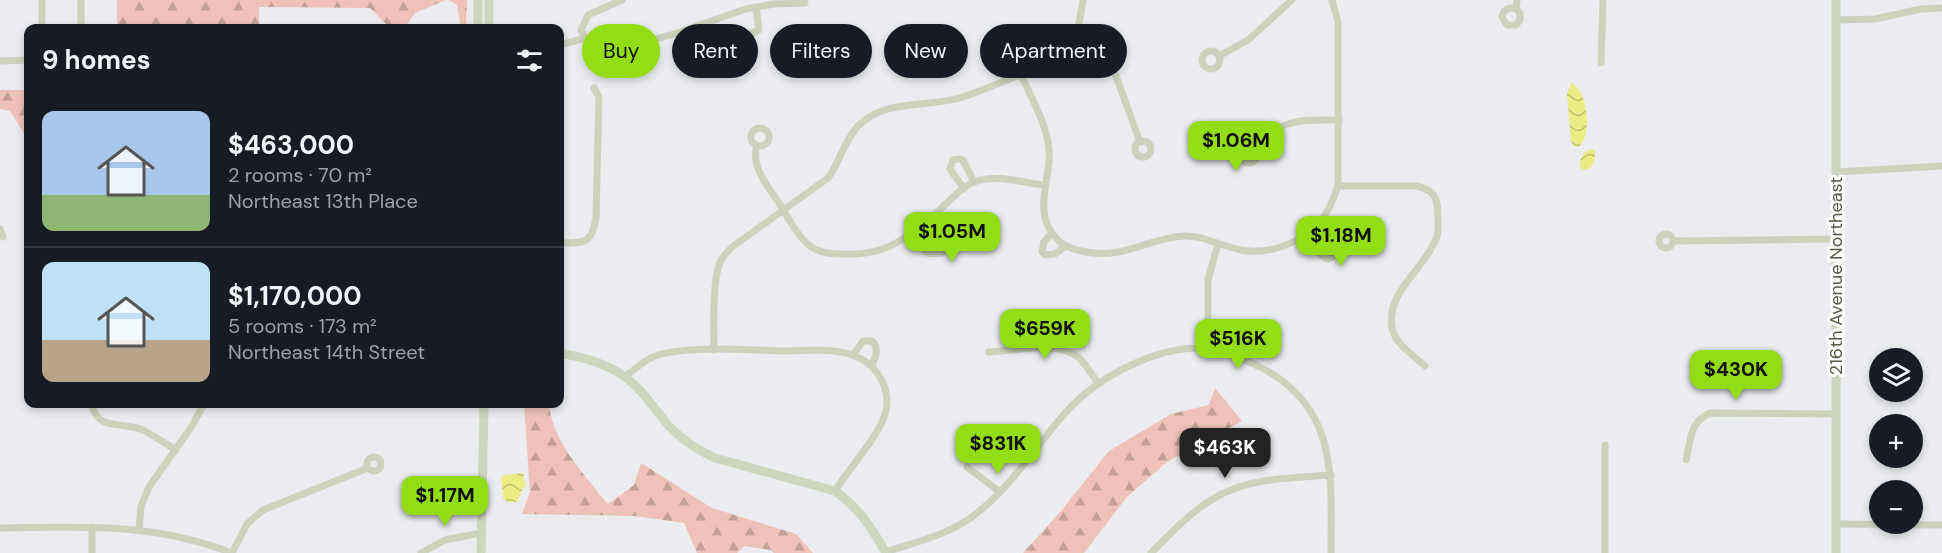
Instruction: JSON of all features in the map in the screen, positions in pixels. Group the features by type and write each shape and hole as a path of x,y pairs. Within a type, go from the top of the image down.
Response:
{"street":[{"path":"42,0 42,24"},
{"path":"81,0 81,24"},
{"path":"478,0 478,24"},
{"path":"489,0 489,24"},
{"path":"584,24 588,15 622,0"},
{"path":"1080,24 1083,0"},
{"path":"1219,56 1248,40 1292,0"},
{"path":"1024,78 1048,142 1049,163 1044,185 1044,212 1052,233 1066,246 1087,252 1107,254 1186,236 1243,250 1257,251 1290,243 1310,231 1325,216 1338,186 1338,22 1332,0"},
{"path":"1516,9 1517,0"},
{"path":"1601,63 1604,0"},
{"name":"216th Avenue Northeast","path":"1836,0 1836,553"},
{"path":"660,38 756,7 805,3"},
{"path":"756,7 758,30"},
{"path":"1836,20 1875,19 1921,9 1942,8"},
{"path":"564,44 582,39"},
{"path":"0,61 24,60"},
{"path":"714,350 719,264 732,247 828,178 836,168 848,140 858,127 868,118 883,110 932,104 961,97 1011,78"},
{"path":"1117,78 1140,142"},
{"path":"564,243 583,242 594,232 598,97 594,88"},
{"path":"1254,147 1269,133 1288,124 1302,120 1339,120"},
{"path":"757,145 754,153 758,169 782,209 810,246 830,254 872,253 892,246 974,182 997,179 1044,185"},
{"path":"964,189 950,169 953,160 963,160 974,182"},
{"path":"1836,172 1942,166"},
{"path":"1338,186 1417,186 1426,188 1437,200 1437,238 1397,297 1391,318 1397,339 1425,366"},
{"path":"910,234 927,253 943,254 946,252 949,241 932,216"},
{"path":"0,229 3,237"},
{"path":"1052,233 1044,242 1042,252 1045,255 1055,254 1066,246"},
{"path":"1673,241 1836,239"},
{"path":"1208,349 1208,280 1218,244"},
{"path":"853,355 863,341 872,341 877,351 872,366"},
{"path":"989,352 1037,347 1061,350 1078,357 1098,383"},
{"path":"564,354 596,362 625,377 644,395 670,427 688,444 701,451 715,458 835,491 859,511 886,553 966,522 1000,492 1066,412 1098,383 1119,371 1155,356 1184,350 1208,349 1237,356 1264,369 1286,384 1304,401 1318,424 1327,448 1331,475 1331,553"},
{"path":"625,377 644,362 669,353 714,350 825,351 853,355 872,366 882,380 886,390 886,412 883,423 835,491"},
{"path":"92,408 93,412 106,423 137,428 176,450"},
{"path":"139,529 143,499 149,487 176,450 202,408"},
{"path":"481,553 484,408"},
{"path":"1686,460 1695,423 1710,413 1836,414"},
{"path":"1605,445 1605,553"},
{"path":"967,467 1000,492"},
{"path":"0,528 139,529 170,534 232,553 247,524 263,510 368,468"},
{"path":"1150,553 1192,514 1221,494 1247,484 1272,479 1331,475"},
{"path":"1836,524 1942,525"},
{"path":"92,527 92,553"},
{"path":"421,553 445,540 481,533"}],"green space":[{"path":"117,0 446,0 415,13 407,24 386,24 370,8 259,7 259,24 117,24"},
{"path":"449,0 467,0 466,24 460,24 457,5"},
{"path":"0,90 24,90 24,134 10,111 0,109"},
{"path":"1215,388 1242,421 1167,462 1127,497 1084,553 1023,553 1061,511 1109,451 1171,414 1209,405"},
{"path":"524,408 550,408 551,418 563,445 608,504 634,485 641,463 712,508 796,534 813,553 774,553 771,550 744,546 737,553 697,553 684,523 635,516 522,514 530,492"}],"water":[{"path":"1571,83 1580,92 1587,113 1587,130 1578,147 1574,147 1571,141 1567,94"},
{"path":"1590,149 1595,150 1593,164 1586,170 1581,169 1581,158"},
{"path":"523,473 526,486 517,502 507,502 503,498 501,476"}]}
